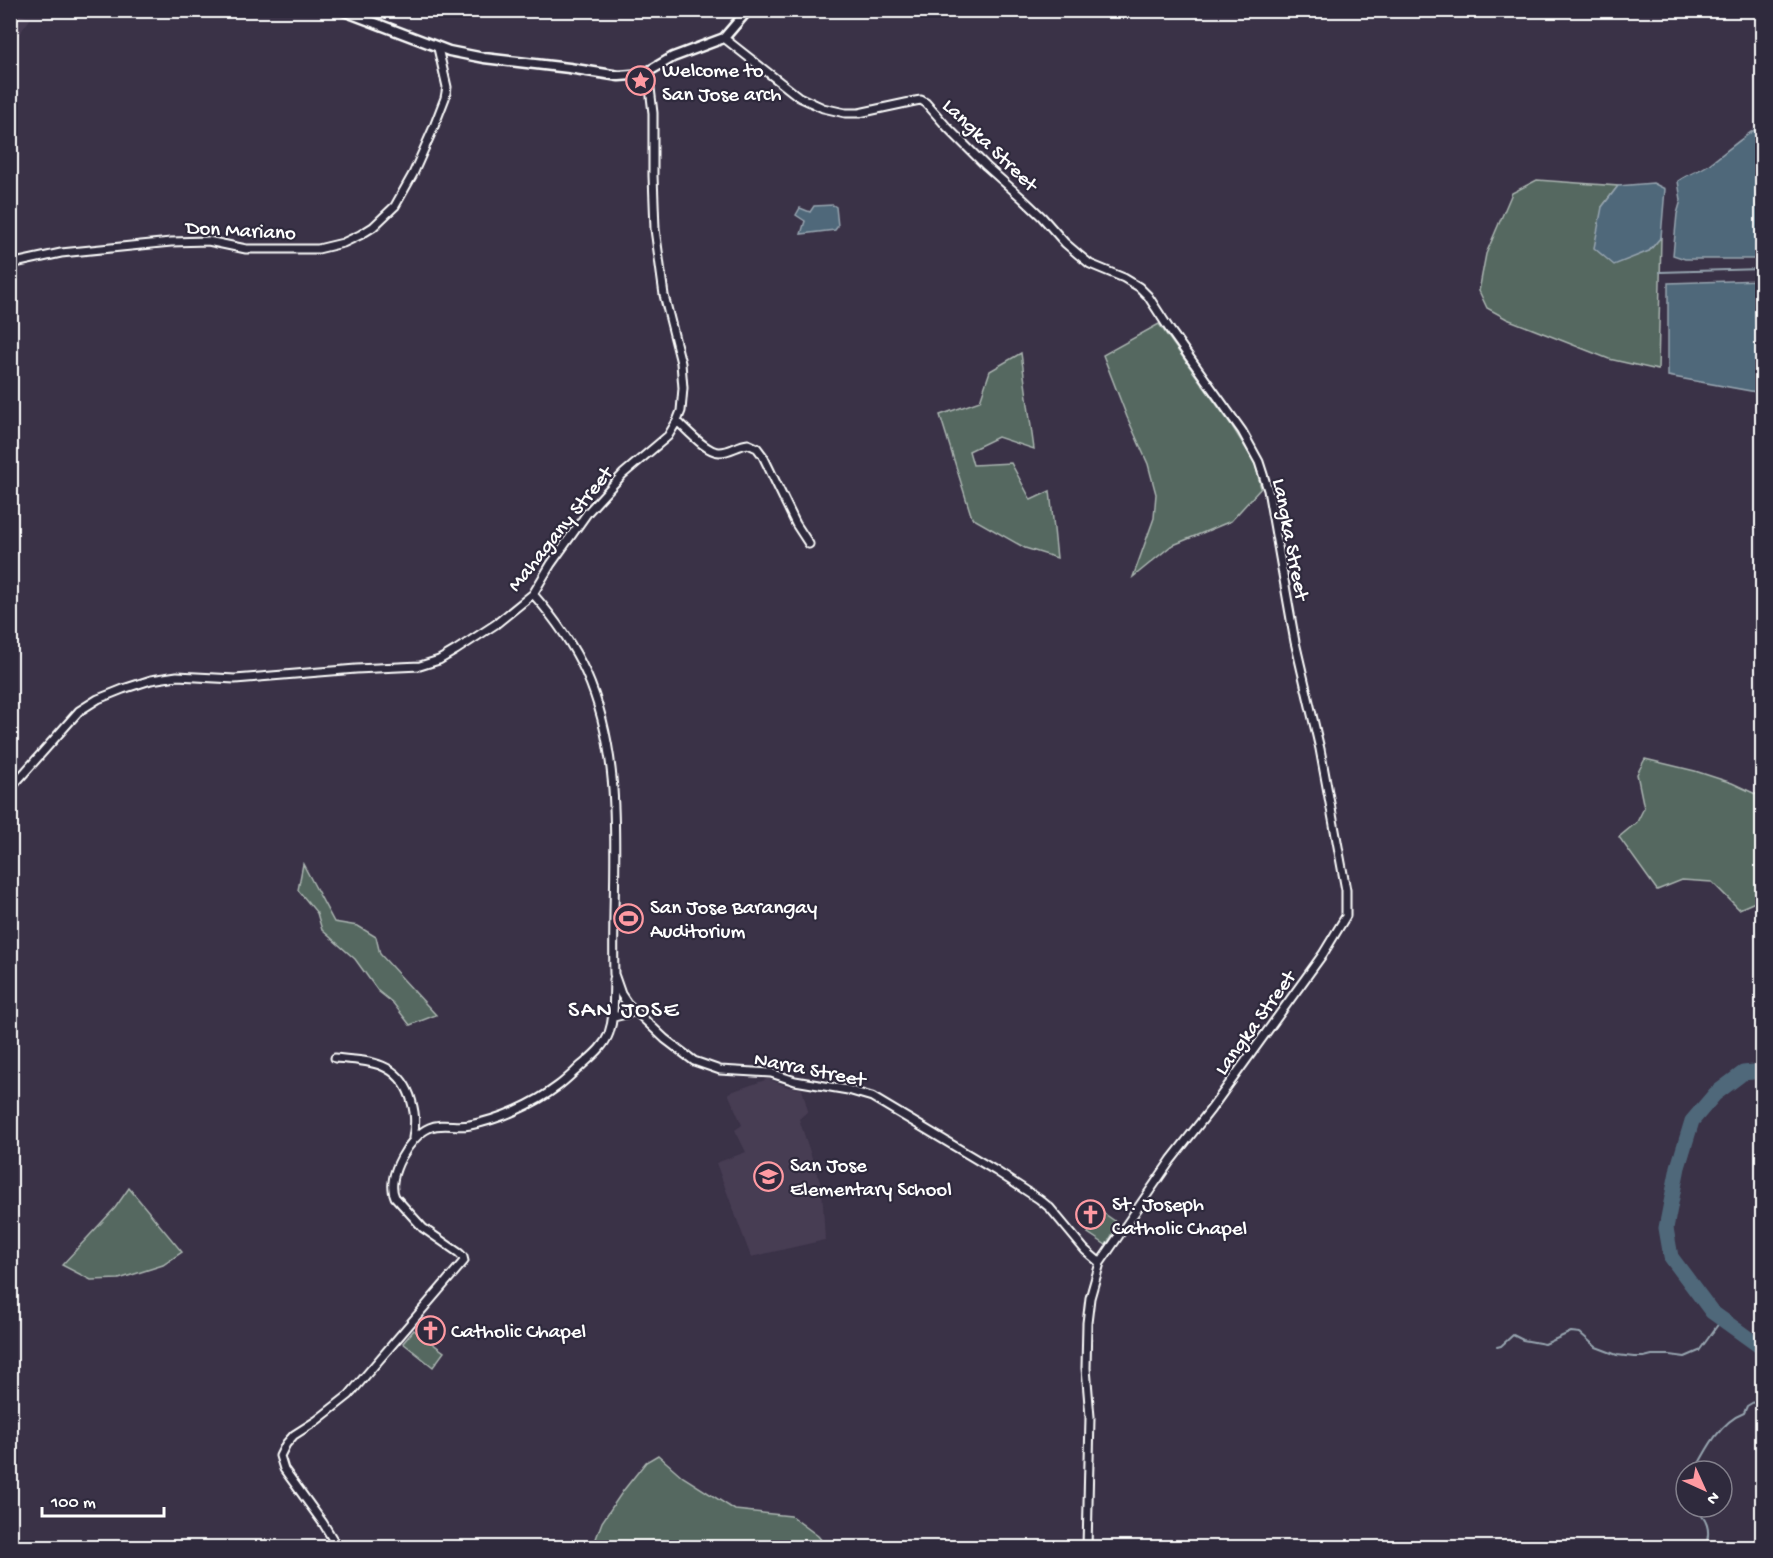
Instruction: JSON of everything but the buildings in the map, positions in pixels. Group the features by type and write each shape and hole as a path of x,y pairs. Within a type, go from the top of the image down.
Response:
{"street":[{"path":"341,10 438,48 484,58 620,76 644,74 673,57 724,38 748,10"},
{"name":"Langka Street","path":"724,38 799,98 834,112 859,113 921,100 926,103 947,127 1042,217 1072,249 1090,264 1139,286 1148,296 1242,431 1259,462 1269,490 1295,642 1325,771 1346,890 1347,913 1323,954 1211,1109 1171,1160 1100,1263"},
{"name":"Don Mariano","path":"10,264 61,254 171,242 208,241 246,249 318,249 344,243 360,235 373,228 395,206 434,129 446,98 447,87 438,48"},
{"name":"Mahagany Street","path":"10,789 79,711 98,699 123,688 177,676 235,679 420,666 439,660 496,624 533,594 588,512 623,474 668,436 677,421 682,400 681,363 664,295 657,240 653,176 653,113 650,88 644,74"},
{"path":"677,421 714,452 721,453 748,444 757,448 767,463 796,524 809,544"},
{"name":"Narra Street","path":"533,594 574,649 586,673 599,710 613,787 614,974 627,1003 685,1055 701,1064 720,1070 771,1073 795,1081 839,1088 872,1097 996,1170 1039,1199 1050,1208 1085,1250 1100,1263"},
{"path":"338,1548 284,1469 280,1456 281,1451 294,1435 349,1395 464,1262 459,1253 414,1219 393,1193 395,1172 406,1149 420,1132 435,1125 460,1127 471,1125 519,1109 558,1086 602,1045 608,1036 614,1017 614,974"},
{"path":"614,1017 634,1011"},
{"path":"335,1058 373,1063 398,1075 406,1085 414,1109 416,1119 413,1140"},
{"path":"1087,1548 1090,1417 1086,1368 1087,1323 1090,1298 1100,1263"}],"shaded area":[{"path":"10,13 31,18 11,45"},
{"name":"San Jose Elementary School","path":"768,1079 788,1087 802,1089 808,1111 799,1119 822,1188 825,1240 751,1257 716,1163 746,1152 735,1130 742,1125 728,1093"}],"green space":[{"path":"1537,180 1618,186 1602,207 1649,251 1661,237 1658,370 1609,359 1507,319 1487,308 1479,291 1486,254 1512,193"},
{"path":"1159,324 1232,426 1255,463 1261,488 1231,521 1171,546 1133,577 1154,518 1156,494 1148,464 1103,355"},
{"path":"1021,353 1034,449 998,437 969,451 973,465 1011,463 1031,500 1050,491 1057,558 1025,548 972,518 940,415 980,401 990,371"},
{"path":"1645,759 1732,783 1762,797 1762,899 1739,909 1712,882 1682,880 1657,890 1619,837 1637,822 1644,808 1637,774"},
{"path":"303,864 334,922 358,926 376,937 380,954 436,1015 410,1025 393,1003 378,991 355,959 322,930 317,913 298,890"},
{"path":"129,1188 182,1252 163,1265 119,1279 91,1280 62,1265 115,1208"},
{"path":"1102,1212 1119,1224 1106,1245 1088,1233"},
{"path":"414,1330 444,1352 433,1367 403,1343"},
{"path":"658,1455 683,1477 735,1510 791,1516 818,1536 827,1547 593,1547 602,1522 623,1491 646,1462"}],"water":[{"path":"1762,125 1762,259 1685,259 1673,255 1677,214 1681,200 1678,181 1708,165"},
{"path":"1653,183 1665,189 1661,237 1649,251 1614,265 1594,248 1602,207 1618,186"},
{"path":"833,205 836,207 838,226 835,230 801,234 805,221 796,215 800,208 810,212 814,206"},
{"path":"1762,280 1762,393 1668,376 1668,283"}],"waterway":[{"path":"1660,272 1762,269"},
{"path":"1762,1071 1743,1073 1715,1094 1692,1121 1678,1167 1666,1228 1671,1257 1712,1312 1762,1348"},
{"path":"1497,1347 1513,1335 1523,1340 1545,1344 1571,1332 1580,1333 1596,1347 1617,1355 1685,1357 1699,1351 1722,1319"},
{"path":"1702,1459 1721,1430 1735,1417 1744,1413 1747,1406 1762,1397"},
{"path":"1704,1519 1708,1530 1705,1548"}],"place":[{"name":"Welcome to San Jose arch","path":"641,81"},
{"name":"San Jose Barangay Auditorium","path":"629,918"},
{"name":"San Jose Elementary School","path":"769,1176"},
{"name":"St. Joseph Catholic Chapel","path":"1091,1215"},
{"name":"Catholic Chapel","path":"430,1330"}],"district":[{"name":"SAN JOSE","path":"624,1008"}]}
